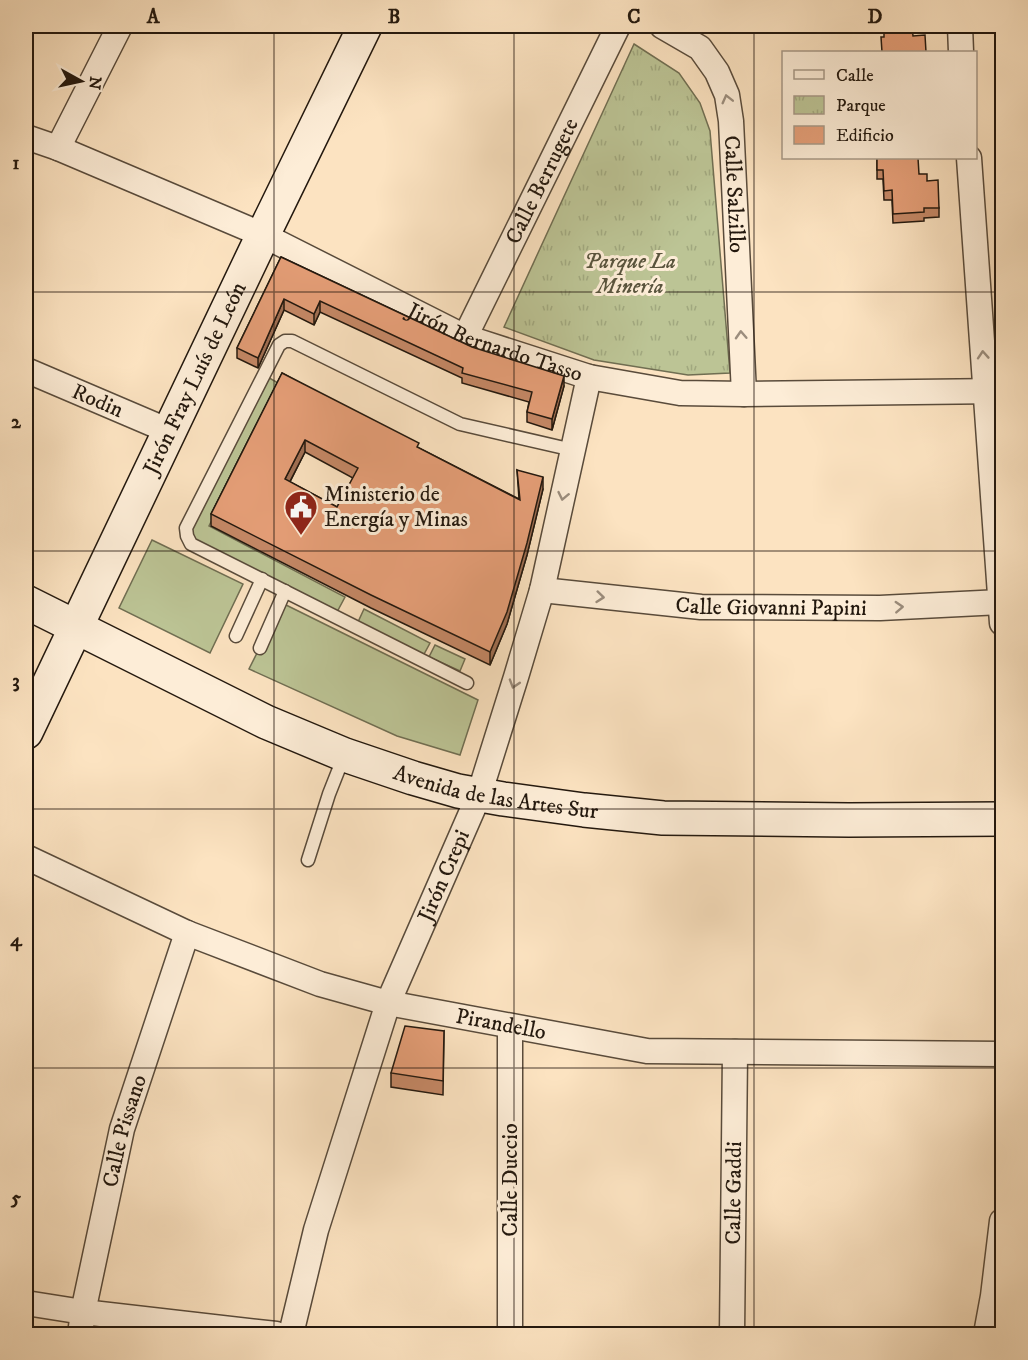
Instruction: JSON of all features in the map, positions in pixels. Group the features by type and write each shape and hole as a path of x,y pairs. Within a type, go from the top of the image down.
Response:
{"street":[{"path":"58,148 120,26"},
{"name":"Jirón Fray Luís de León","path":"26,732 364,26"},
{"name":"Calle Berrugete","path":"465,337 618,26"},
{"name":"Calle Salzillo","path":"662,26 700,48 717,72 727,95 731,121 744,394"},
{"path":"960,26 962,51"},
{"name":"Jirón Bernardo Tasso","path":"26,137 58,148 263,236 465,337 589,377 680,393 994,391"},
{"path":"969,159 994,391 1002,613"},
{"name":"Rodin","path":"26,370 169,431"},
{"name":"Jirón Crepi","path":"291,1335 316,1230 388,1003 479,795 542,590 589,377"},
{"name":"Calle Giovanni Papini","path":"542,590 701,607 880,608 1002,613"},
{"name":"Avenida de las Artes Sur","path":"26,602 266,722 345,755 458,791 584,810 663,818 1002,819"},
{"name":"Pirandello","path":"26,857 187,933 320,984 388,1003 647,1051 1002,1054"},
{"name":"Calle Pissano","path":"82,1323 122,1129 187,933"},
{"name":"Calle Duccio","path":"510,1026 510,1335"},
{"name":"Calle Gaddi","path":"732,1335 735,1052"},
{"path":"986,1335 1002,1221"},
{"path":"26,1303 82,1323 276,1335"}],"lane":[{"path":"467,683 191,544 186,528 279,345 285,341 292,341 460,424 573,450"},
{"path":"236,636 262,579"},
{"path":"260,648 285,591"},
{"path":"308,860 329,794 345,755"}],"green space":[{"name":"Parque La Minería","path":"634,44 679,73 700,103 710,131 730,373 688,375 594,360 504,327"},
{"path":"264,375 280,384 209,526 345,597 337,612 184,534"},
{"path":"152,540 243,584 210,653 119,608"},
{"path":"282,603 478,700 460,755 397,736 249,669"},
{"path":"364,609 430,643 423,656 358,622"},
{"path":"435,645 465,659 460,671 429,657"}],"building":[{"path":"884,26 912,26 913,36 925,35 926,51 882,51 881,37 884,37"},
{"path":"877,159 918,159 919,174 927,174 927,181 938,180 939,208 924,208 924,212 893,214 892,190 884,191 883,170 877,170"},
{"path":"281,257 472,347 564,376 552,419 527,412 532,392 462,373 463,368 320,301 314,314 284,299 258,358 237,348"},
{"path":"282,373 419,443 417,447 520,500 517,470 543,477 507,612 490,652 211,514","holes":["305,440 358,468 337,507 285,479"]},
{"path":"405,1026 444,1031 443,1081 391,1073"}],"place":[{"name":"Ministerio de Energía y Minas","path":"301,536"}]}
